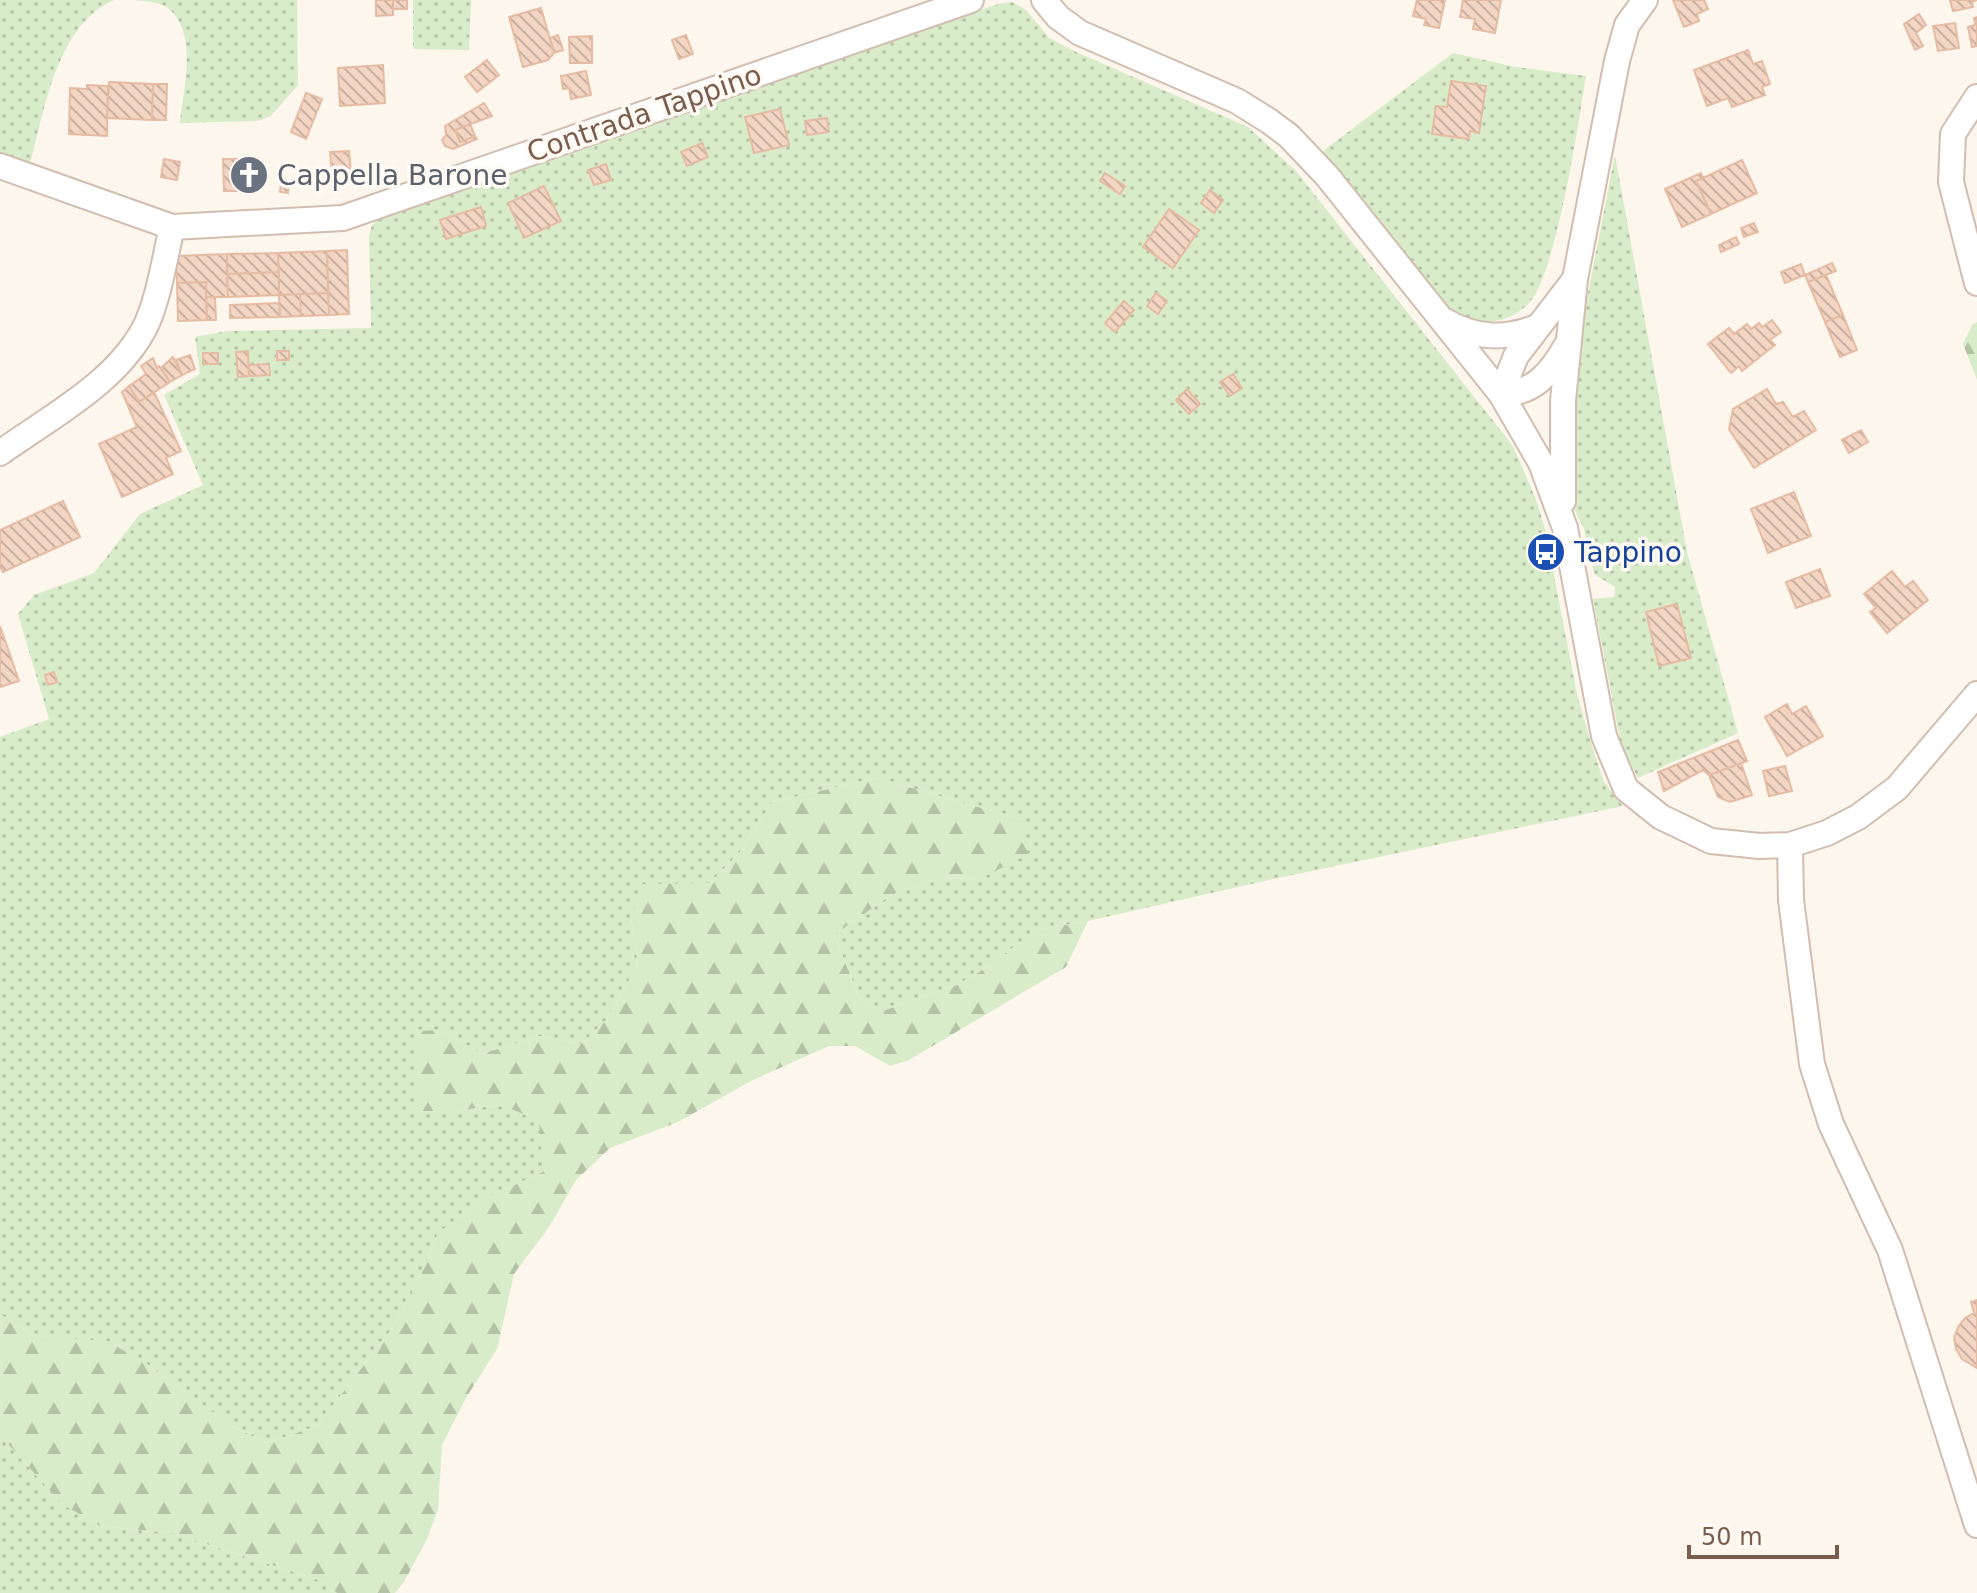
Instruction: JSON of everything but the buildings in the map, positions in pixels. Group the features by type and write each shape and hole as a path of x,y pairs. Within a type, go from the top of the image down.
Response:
{"street":[{"name":"Contrada Tappino","path":"0,166 172,227 343,218 971,0"},
{"path":"1044,0 1058,17 1080,33 1237,101 1280,129 1320,168 1501,394 1541,463 1565,528"},
{"path":"1645,0 1627,25 1617,61 1575,279 1567,344 1562,432 1565,528 1604,736 1626,789 1661,817 1711,841 1760,846 1790,845 1827,833 1858,817 1897,788 1977,694"},
{"path":"1977,97 1953,134 1951,182 1977,283"},
{"path":"0,453 107,376 132,351 148,320 172,227"},
{"path":"1501,394 1513,360 1575,279"},
{"path":"1442,319 1466,331 1494,337 1520,333 1541,325"},
{"path":"1501,394 1534,386 1554,365 1567,344"},
{"path":"1790,845 1791,900 1812,1064 1831,1124 1890,1250 1977,1525"}],"green space":[{"path":"0,0 114,0 94,12 78,29 66,50 47,97 29,168 0,158"},
{"path":"132,0 297,0 298,85 271,116 258,121 180,123 187,62 178,19 164,6"},
{"path":"413,0 471,0 469,50 413,49"},
{"path":"1012,2 1026,10 1049,38 1248,127 1296,171 1513,446 1537,502 1548,539 1536,546 1538,560 1551,560 1577,694 1592,746 1604,782 1623,806 1037,930 957,985 883,1011 860,999 834,935 891,895 935,879 982,878 1023,820 877,778 772,802 740,852 710,883 631,918 638,964 606,1020 582,1044 539,1036 482,1054 440,1030 416,1111 454,1111 500,1105 540,1120 543,1172 487,1197 438,1233 421,1275 391,1330 317,1426 267,1443 230,1425 144,1362 107,1342 34,1336 0,1314 0,737 49,719 18,614 34,595 94,573 140,514 203,485 164,395 200,374 195,337 227,331 371,328 369,236 372,225 384,214 998,4"},
{"path":"1453,53 1516,67 1586,76 1557,233 1538,290 1517,313 1496,321 1464,316 1444,304 1323,151"},
{"path":"1615,155 1687,552 1738,733 1638,778 1621,745 1593,599 1614,597 1615,587 1594,574 1584,529 1570,501 1575,360"},
{"path":"1977,322 1977,380 1963,344 1972,325"},
{"path":"877,778 1023,820 1028,854 982,878 935,879 891,895 834,935 860,999 883,1011 957,985 1037,930 1088,921 1066,967 909,1060 890,1066 855,1046 829,1046 751,1081 678,1122 610,1148 576,1180 549,1227 514,1274 497,1349 466,1398 442,1445 438,1509 427,1539 395,1593 337,1593 322,1581 172,1533 100,1526 62,1504 0,1435 0,1314 34,1336 107,1341 144,1362 230,1425 267,1443 317,1426 391,1330 421,1275 438,1233 487,1197 543,1172 539,1120 500,1105 454,1111 416,1111 414,1067 419,1031 440,1030 482,1054 539,1036 582,1044 606,1020 638,964 631,918 643,884 710,883 740,852 772,802"},
{"path":"0,1435 62,1504 100,1526 172,1533 322,1581 337,1593 0,1593"}],"place":[{"name":"Cappella Barone","path":"249,175"},
{"name":"Tappino","path":"1546,552"}]}
